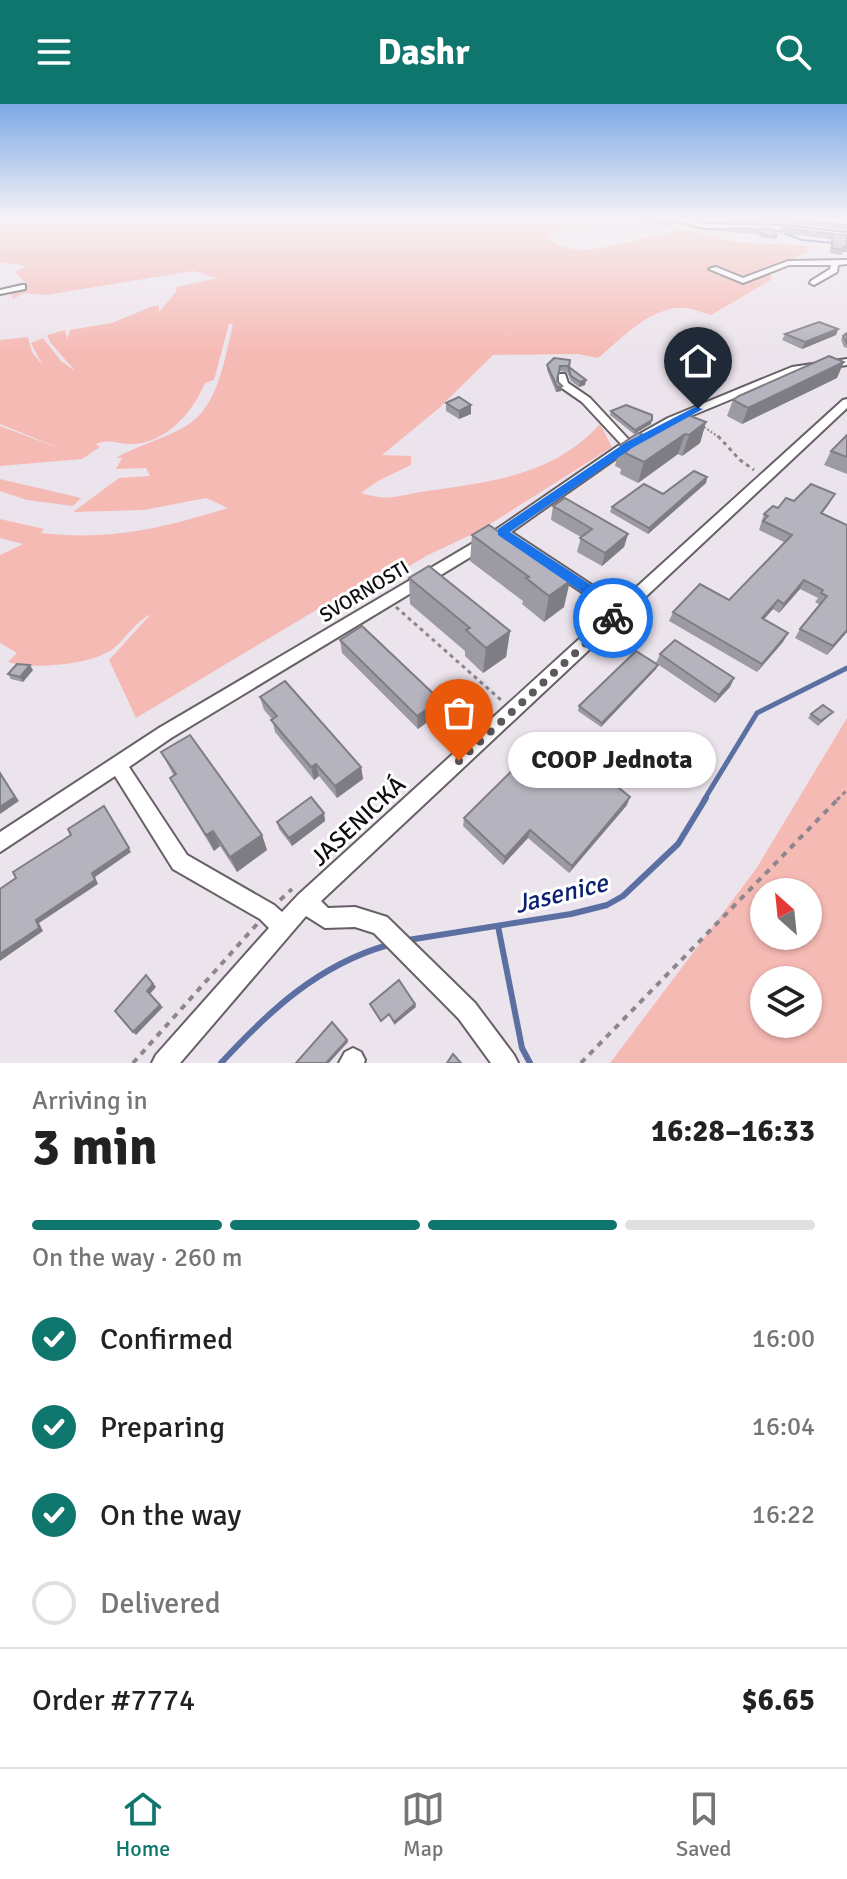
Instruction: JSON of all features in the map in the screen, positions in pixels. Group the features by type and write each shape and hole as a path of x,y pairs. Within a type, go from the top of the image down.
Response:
{"street":[{"path":"713,269 743,281 787,264"},
{"path":"814,283 834,270 835,264"},
{"path":"0,292 22,287"},
{"name":"SVORNOSTI","path":"0,843 165,733 502,532 628,445 684,415 795,369 847,362"},
{"path":"562,376 563,384 586,400 628,445"},
{"name":"JASENICKÁ","path":"164,1063 305,902 620,611 840,418 847,402"},
{"path":"502,532 620,611"},
{"path":"118,766 180,862 267,912 282,926"},
{"path":"305,902 325,918 369,919 386,930 467,1011 506,1063"}],"path":[{"path":"684,415 719,433 741,464 755,470"},
{"path":"393,604 501,700"},
{"path":"581,1063 847,790"}],"shaded area":[{"path":"11,264 780,264 771,268 771,280 711,315 674,308 661,312 628,333 598,358 578,354 493,355 438,409 382,455 411,456 411,465 361,493 394,497 520,473 563,455 600,424 612,447 479,531 428,555 362,594 343,594 136,718 109,660 151,614 104,654 78,662 47,666 8,662 17,653 0,643 0,555 23,544 0,538 0,519 44,529 41,533 114,534 158,527 228,508 206,498 144,510 73,512 119,478 150,476 146,468 116,469 122,458 116,458 181,429 199,415 219,379 233,324 229,324 214,380 205,383 185,416 165,433 141,443 96,444 100,447 82,459 0,466 0,426 64,450 0,424 0,340 28,337 32,352 43,366 31,343 43,338 61,361 75,371 47,335 65,330 67,339 70,330 112,323 153,306 159,306 159,312 176,292 176,287 218,278 193,271 46,295 25,293 13,299 10,292 28,286 15,272 26,266"},
{"path":"0,479 81,498 73,506 27,500 0,491"},
{"path":"847,718 847,1063 610,1063 756,869"}],"building":[{"path":"819,322 838,329 805,342 785,334"},
{"path":"829,356 844,362 748,408 733,400 739,396"},
{"path":"554,358 570,360 569,367 586,380 580,382 571,376 568,366 560,366 557,381 562,386 557,387 547,365"},
{"path":"459,397 471,405 459,411 446,403"},
{"path":"626,405 652,415 652,420 635,430 611,411"},
{"path":"688,415 706,422 644,462 625,453 629,449 620,445 638,433 650,437"},
{"path":"847,435 847,457 831,451"},
{"path":"694,471 707,477 649,528 612,507 644,484 663,494"},
{"path":"811,484 835,494 821,513 847,525 847,630 833,646 800,629 827,596 821,593 823,590 804,580 784,604 778,600 762,618 788,633 762,664 673,612 700,584 729,600 792,535 763,521 768,516 764,514 773,506 778,508 786,498 794,501"},
{"path":"565,498 628,534 605,553 580,538 592,529 553,506"},
{"path":"489,525 570,581 549,596 526,578 529,577 472,535"},
{"path":"429,566 510,631 486,648 466,630 470,628 409,578"},
{"path":"362,626 440,700 417,716 340,640"},
{"path":"675,640 734,678 719,695 660,654"},
{"path":"636,651 658,665 602,723 579,706"},
{"path":"17,664 30,665 20,677 8,674"},
{"path":"285,681 361,767 335,786 316,764 311,767 271,720 277,716 260,697"},
{"path":"823,705 833,712 821,721 811,714"},
{"path":"550,733 630,797 572,866 530,830 505,857 464,818"},
{"path":"190,735 262,835 230,857 213,831 206,835 170,778 176,774 161,752"},
{"path":"0,773 15,797 0,807"},
{"path":"311,797 324,813 289,838 277,822"},
{"path":"104,806 129,848 92,873 95,880 36,920 39,928 0,954 0,889 16,878 13,872 71,835 68,829"},
{"path":"146,975 153,984 147,991 160,1005 133,1032 115,1011"},
{"path":"399,980 415,1004 394,1022 389,1014 381,1021 370,1004"},
{"path":"332,1022 347,1040 326,1063 296,1063"},
{"path":"453,1054 461,1063 447,1063"}],"waterway":[{"name":"Jasenice","path":"704,800 757,713 847,668"},
{"name":"Jasenice","path":"408,940 571,914 607,905 623,896 678,844 706,798"},
{"path":"498,926 522,1048 530,1063"},
{"name":"Jasenice","path":"221,1063 276,1008 317,977 388,945"}],"way so far":[{"path":"459,761 613,618"}],"place":[{"name":"COOP Jednota","path":"459,761"}],"route":[{"path":"613,618 620,611 502,532 566,491 628,445 698,409"}]}
